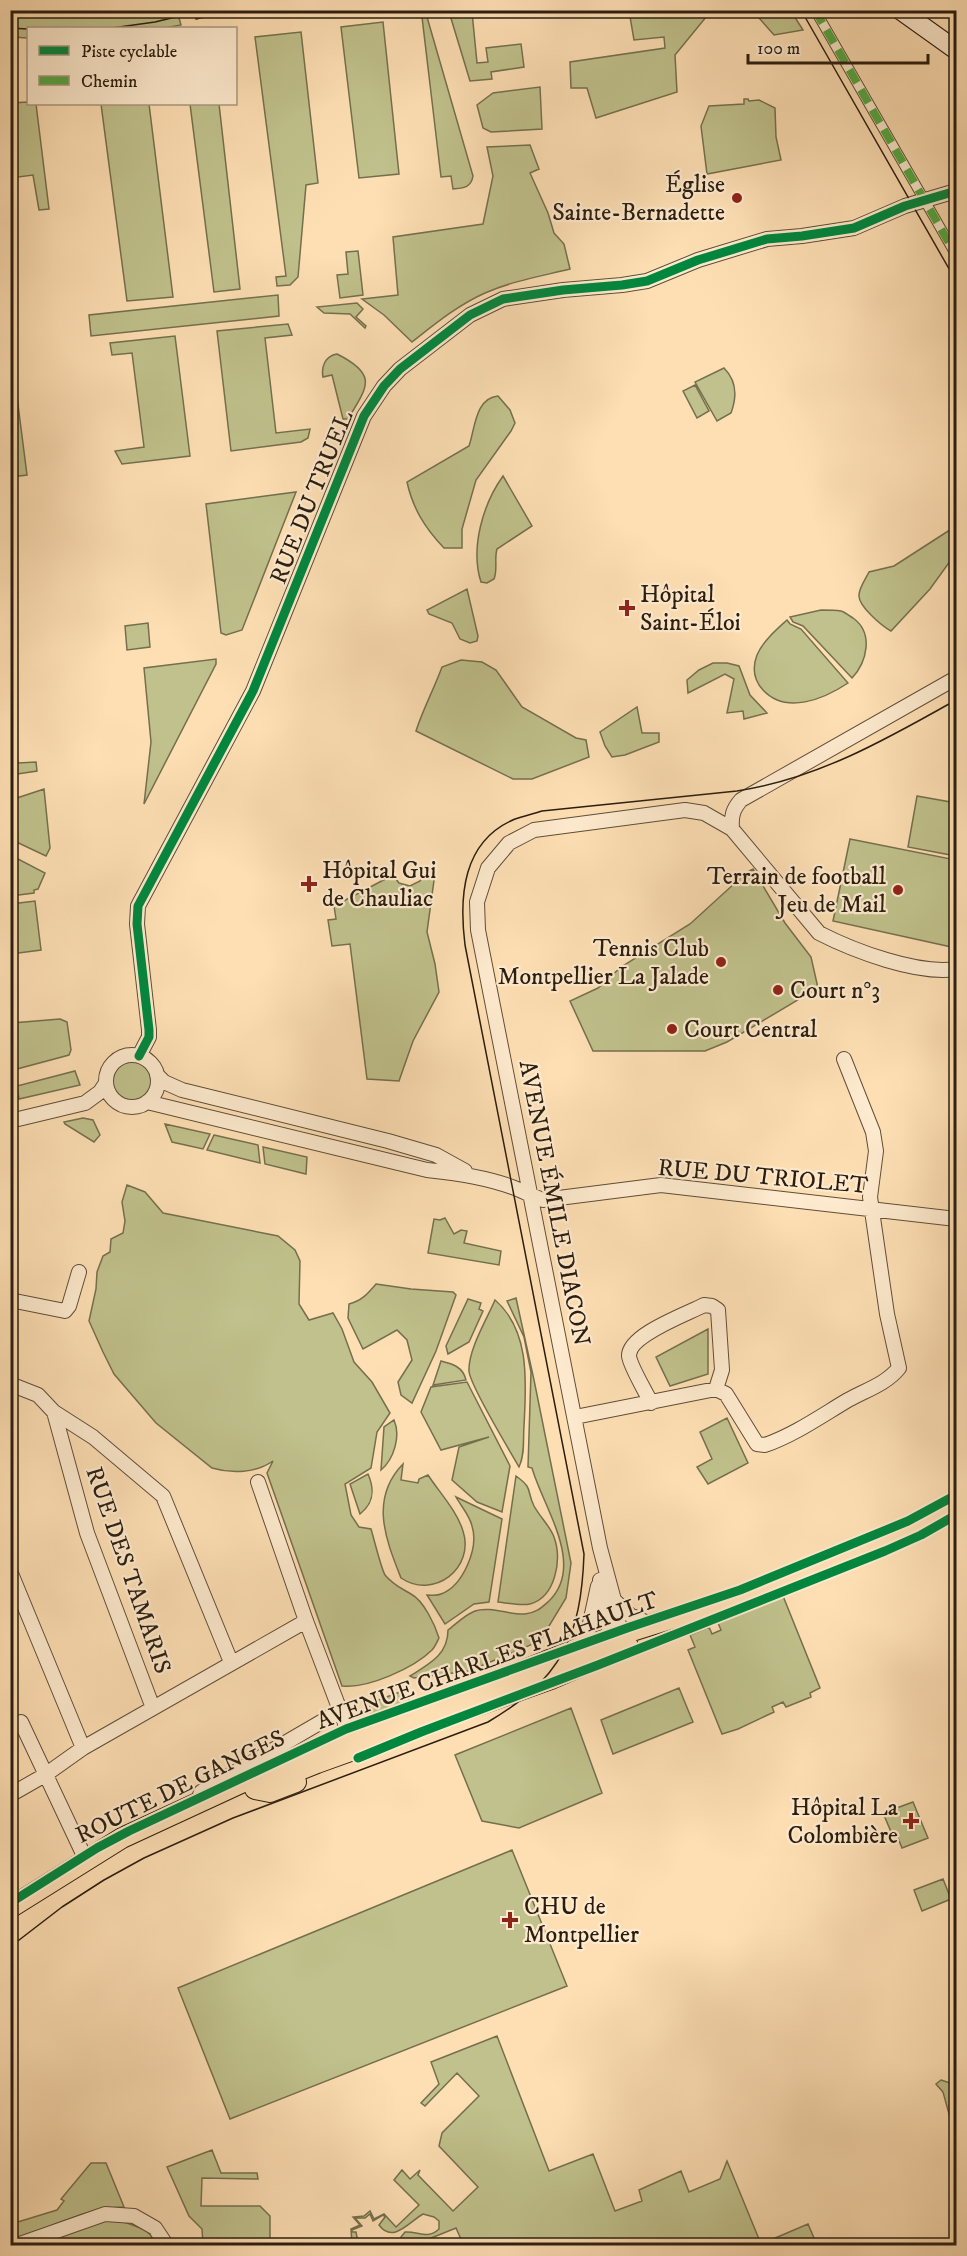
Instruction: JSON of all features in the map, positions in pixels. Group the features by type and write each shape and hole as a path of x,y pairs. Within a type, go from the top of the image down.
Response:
{"main road":[{"path":"900,10 957,50"},
{"name":"AVENUE CHARLES FLAHAULT","path":"618,1643 652,1625 723,1604 909,1531 957,1504"},
{"name":"AVENUE CHARLES FLAHAULT","path":"618,1643 709,1615 723,1604"},
{"path":"354,1746 431,1712 452,1700 581,1647 618,1643"},
{"name":"ROUTE DE GANGES","path":"10,1908 122,1838 198,1801 551,1679 618,1643"},
{"name":"ROUTE DE GANGES","path":"10,1923 124,1850 354,1746"}],"street":[{"path":"815,10 957,255"},
{"name":"RUE DU TRUEL","path":"139,1056 149,1037 149,1030 137,924 138,906 253,691 364,416 400,369 470,315 503,299 520,295 647,281 698,260 767,239 854,228 905,206 957,190"},
{"path":"957,678 741,800 732,815 732,829 819,933 837,942 915,968 935,971 957,969"},
{"name":"AVENUE ÉMILE DIACON","path":"618,1643 620,1630 600,1548 530,1196 478,930 477,902 488,868 509,843 534,830 685,810 704,813 732,829"},
{"name":"RUE DU TRUEL","path":"149,1030 156,1071"},
{"path":"85,1103 100,1092 116,1060 130,1055 139,1056 150,1061 164,1082 182,1090 347,1130 436,1155 472,1175"},
{"path":"575,1417 716,1389 726,1394 757,1443 765,1445 881,1383 899,1368 886,1314 871,1208 870,1197 876,1151 873,1132 844,1059"},
{"path":"106,1083 111,1097 116,1102 135,1107 147,1102 156,1090 156,1071"},
{"path":"10,1121 85,1103 116,1102"},
{"path":"147,1102 427,1170 472,1175 514,1187 530,1196"},
{"name":"RUE DU TRIOLET","path":"530,1196 543,1200 661,1185 957,1219"},
{"path":"10,1300 65,1311 69,1306 79,1272"},
{"path":"651,1403 629,1357 631,1345 642,1336 704,1305 718,1310 722,1370 716,1389"},
{"path":"10,1384 38,1395 54,1412 93,1437 163,1496 231,1662"},
{"name":"RUE DES TAMARIS","path":"54,1412 87,1533 153,1708"},
{"path":"258,1482 306,1621 354,1746"},
{"name":"AVENUE ÉMILE DIACON","path":"581,1647 590,1622 599,1575 600,1548"},
{"path":"10,1571 14,1594 83,1748"},
{"name":"AVENUE ÉMILE DIACON","path":"599,1575 610,1634 618,1643"},
{"path":"614,1600 630,1615 652,1625"},
{"path":"10,1795 45,1775 83,1748 306,1621"},
{"path":"198,1801 201,1792 228,1774 340,1711"},
{"path":"21,1722 86,1860"},
{"path":"14,2246 105,2214 134,2216 155,2228 167,2246"}],"green space":[{"path":"143,10 177,11 181,25 170,27 27,27 27,38 11,37 11,15 77,17"},
{"path":"629,11 711,11 675,55 677,92 596,118 587,88 571,88 570,62 665,48 664,37 634,40"},
{"path":"759,11 791,11 803,30 774,35 759,18 762,16"},
{"path":"472,12 477,63 488,62 486,48 521,44 524,67 491,72 492,79 470,81 450,15"},
{"path":"422,17 427,17 473,176 470,183 463,188 453,189 451,176 441,177"},
{"path":"383,22 399,174 359,178 341,27"},
{"path":"301,32 318,183 306,185 298,277 290,285 277,286 276,277 286,276 255,37"},
{"path":"540,87 542,129 491,132 483,128 477,105 493,93"},
{"path":"744,99 759,100 775,108 776,137 781,160 707,174 701,126 709,106 744,104"},
{"path":"27,102 27,105 36,105 49,209 39,210 33,175 11,178 11,103"},
{"path":"101,105 149,105 173,297 127,301"},
{"path":"190,105 219,105 240,289 214,292"},
{"path":"530,145 539,169 530,173 548,213 554,233 564,244 570,269 516,282 485,293 456,309 412,342 384,315 362,299 398,295 393,237 483,224 493,176 487,147"},
{"path":"358,251 363,295 340,298 337,275 348,274 346,252"},
{"path":"278,295 279,316 91,336 89,315"},
{"path":"357,303 363,309 356,317 366,326 365,328 350,314 324,313 317,307"},
{"path":"288,324 292,335 265,338 276,433 310,429 308,438 301,442 231,451 217,331"},
{"path":"175,336 190,456 122,464 115,451 144,447 132,353 112,355 110,343"},
{"path":"10,342 27,475 11,477 10,477"},
{"path":"337,354 364,375 364,390 348,419 343,419 332,375 323,377 325,362 329,357"},
{"path":"724,368 734,384 734,401 731,413 717,421 695,382"},
{"path":"695,385 709,411 697,418 683,391"},
{"path":"498,396 510,410 515,423 476,480 462,529 462,548 444,548 421,518 407,482 469,446 480,408 490,398"},
{"path":"503,476 532,526 497,549 494,579 487,583 481,582 477,555 480,527 484,513"},
{"path":"296,492 242,630 226,635 221,633 206,504"},
{"path":"956,526 956,553 930,589 891,631 871,615 860,600 860,589 869,572 894,566"},
{"path":"467,589 478,636 477,641 470,643 460,639 452,623 429,614 427,610"},
{"path":"821,610 844,612 860,624 864,631 866,648 864,656 852,678 803,626 793,622 790,617"},
{"path":"787,620 801,629 848,683 817,699 794,703 772,698 763,690 755,674 757,655 766,640"},
{"path":"148,623 150,647 127,650 125,626"},
{"path":"216,659 216,664 144,804 151,742 144,668"},
{"path":"461,660 482,662 496,670 522,707 576,738 586,740 589,757 532,779 513,779 416,731 442,667"},
{"path":"713,663 739,666 750,695 767,713 744,719 743,711 727,713 734,679 725,674 688,693 687,680 699,670"},
{"path":"637,707 642,733 659,733 659,742 625,755 612,757 600,732"},
{"path":"10,719 18,763 36,762 37,771 11,775"},
{"path":"44,789 50,848 46,856 10,839 11,803 17,798"},
{"path":"917,796 956,803 956,856 908,847"},
{"name":"Terrain de football Jeu de Mail","path":"850,839 956,860 956,948 833,921"},
{"path":"10,847 16,858 45,873 34,893 11,896"},
{"name":"Tennis Club Montpellier La Jalade","path":"753,869 785,923 811,957 818,988 727,1042 705,1051 593,1051 570,1001 598,988 621,967 690,924"},
{"path":"426,871 435,873 427,932 439,992 413,1041 399,1081 367,1079 350,944 332,946 328,920 336,919 334,906 393,875 399,883 410,886 420,881"},
{"path":"35,901 41,950 11,954 11,904"},
{"path":"60,1019 67,1022 71,1050 69,1055 17,1069 12,1023"},
{"path":"132,1062 145,1068 151,1081 145,1094 132,1100 119,1094 113,1081 119,1068"},
{"path":"75,1071 80,1085 19,1099 17,1086"},
{"path":"83,1118 93,1120 100,1135 94,1142 64,1122"},
{"path":"165,1124 210,1134 203,1149 172,1142"},
{"path":"214,1135 258,1145 260,1163 207,1150"},
{"path":"263,1147 307,1157 306,1174 265,1164"},
{"path":"127,1185 145,1192 163,1213 278,1236 295,1250 300,1261 299,1304 309,1320 333,1313 342,1329 354,1362 372,1382 390,1413 377,1432 371,1468 345,1484 351,1515 359,1527 371,1529 385,1575 394,1584 416,1597 428,1614 439,1638 433,1649 414,1664 377,1681 342,1686 267,1473 273,1461 259,1468 244,1471 212,1468 156,1423 114,1374 89,1321 97,1272 103,1256 110,1252 111,1239 123,1233 125,1221 122,1202"},
{"path":"445,1218 454,1234 461,1230 467,1231 464,1243 501,1251 499,1265 428,1253 434,1219"},
{"path":"376,1284 453,1292 456,1295 436,1351 412,1403 401,1395 398,1382 412,1360 407,1340 397,1330 363,1349 348,1318 349,1304 361,1299"},
{"path":"516,1298 571,1563 566,1598 540,1641 469,1671 414,1678 410,1676 430,1663 441,1652 445,1646 448,1630 468,1614 481,1610 532,1613 549,1601 559,1587 564,1571 563,1553 552,1518 532,1468 528,1467 531,1372 524,1337 507,1301"},
{"path":"468,1299 481,1303 479,1309 483,1311 469,1342 448,1354 446,1346"},
{"path":"495,1300 507,1313 515,1327 524,1359 523,1447 519,1467 483,1403 469,1371 475,1344"},
{"path":"708,1329 708,1374 670,1386 656,1357"},
{"path":"441,1361 460,1369 466,1380 433,1385"},
{"path":"467,1382 510,1466 502,1512 477,1502 452,1480 459,1447 489,1437 441,1450 421,1412 431,1387"},
{"path":"727,1418 748,1463 708,1484 697,1467 712,1459 700,1432"},
{"path":"394,1420 397,1433 395,1447 390,1460 381,1470 384,1427"},
{"path":"403,1464 401,1480 418,1483 419,1479 428,1475 452,1509 463,1531 465,1545 463,1557 449,1577 438,1583 414,1584 401,1578 390,1549 383,1505 386,1491"},
{"path":"368,1474 372,1485 371,1501 360,1514 350,1484"},
{"path":"516,1476 527,1487 534,1506 552,1533 557,1556 555,1576 546,1594 539,1600 526,1605 498,1602"},
{"path":"456,1497 502,1519 489,1602 474,1604 445,1624 427,1595 441,1594 456,1583 471,1555 474,1535 471,1522"},
{"path":"783,1596 820,1688 810,1693 811,1697 786,1707 783,1702 772,1707 774,1712 722,1734 688,1650 695,1647 690,1635 709,1627 712,1634 721,1630 718,1623"},
{"path":"679,1688 693,1722 613,1754 601,1720"},
{"path":"405,1690 410,1701 371,1715 368,1704"},
{"path":"571,1708 602,1793 519,1828 482,1821 455,1755"},
{"path":"913,1802 928,1838 902,1848 896,1833 892,1834 883,1813"},
{"path":"512,1850 567,1986 230,2119 178,1988"},
{"path":"943,1879 951,1899 922,1911 914,1890"},
{"path":"497,2036 549,2171 593,2154 615,2211 642,2201 639,2190 681,2171 689,2192 720,2179 727,2161 761,2244 808,2224 817,2245 464,2246 456,2228 414,2245 395,2245 401,2243 401,2237 405,2232 426,2235 435,2232 439,2229 439,2221 423,2214 401,2230 390,2232 379,2225 385,2217 383,2215 373,2221 370,2214 365,2218 355,2218 362,2226 352,2230 356,2232 358,2242 356,2245 331,2245 352,2244 351,2229 360,2225 353,2217 364,2216 370,2211 374,2219 384,2214 396,2227 419,2205 394,2180 402,2170 410,2179 420,2170 418,2175 453,2211 478,2187 439,2146 442,2133 479,2096 457,2073 425,2106 421,2103 439,2084 431,2062"},
{"path":"941,2080 956,2082 956,2139 943,2092 936,2084"},
{"path":"212,2150 221,2173 257,2173 258,2179 202,2178 201,2206 260,2206 270,2216 270,2245 203,2245 202,2229 189,2216 167,2167"},
{"path":"91,2163 106,2163 124,2207 81,2215 11,2241 11,2224 57,2210 64,2201 61,2199"},
{"path":"108,2219 146,2230 159,2245 30,2246"}],"tram line":[{"path":"119,27 155,22 204,10"},
{"path":"196,19 234,10"},
{"path":"801,10 956,281"},
{"path":"10,28 27,29"},
{"path":"10,1947 62,1907 144,1858 233,1818 488,1722 513,1706 550,1672 572,1633 582,1584 584,1554 465,945 464,890 474,856 484,841 497,829 515,819 542,811 737,791 795,777 851,756 956,700"}],"marked path":[{"path":"815,10 956,255"}],"cycle path":[{"path":"139,1056 149,1037 149,1030 137,924 138,906 253,691 364,416 384,386 400,369 470,315 503,299 647,281 698,260 767,239 854,228 905,206 956,191"},
{"path":"10,1903 97,1848 129,1831 346,1729 740,1590 908,1521 956,1495"},
{"path":"358,1758 885,1551 921,1535 956,1515"}],"place":[{"name":"Église Sainte-Bernadette","path":"737,198"},
{"name":"Hôpital Saint-Éloi","path":"627,608"},
{"name":"Hôpital Gui de Chauliac","path":"309,884"},
{"name":"Terrain de football Jeu de Mail","path":"898,890"},
{"name":"Tennis Club Montpellier La Jalade","path":"721,962"},
{"name":"Court n°3","path":"778,990"},
{"name":"Court Central","path":"672,1029"},
{"name":"Hôpital La Colombière","path":"911,1821"},
{"name":"CHU de Montpellier","path":"510,1920"}]}
